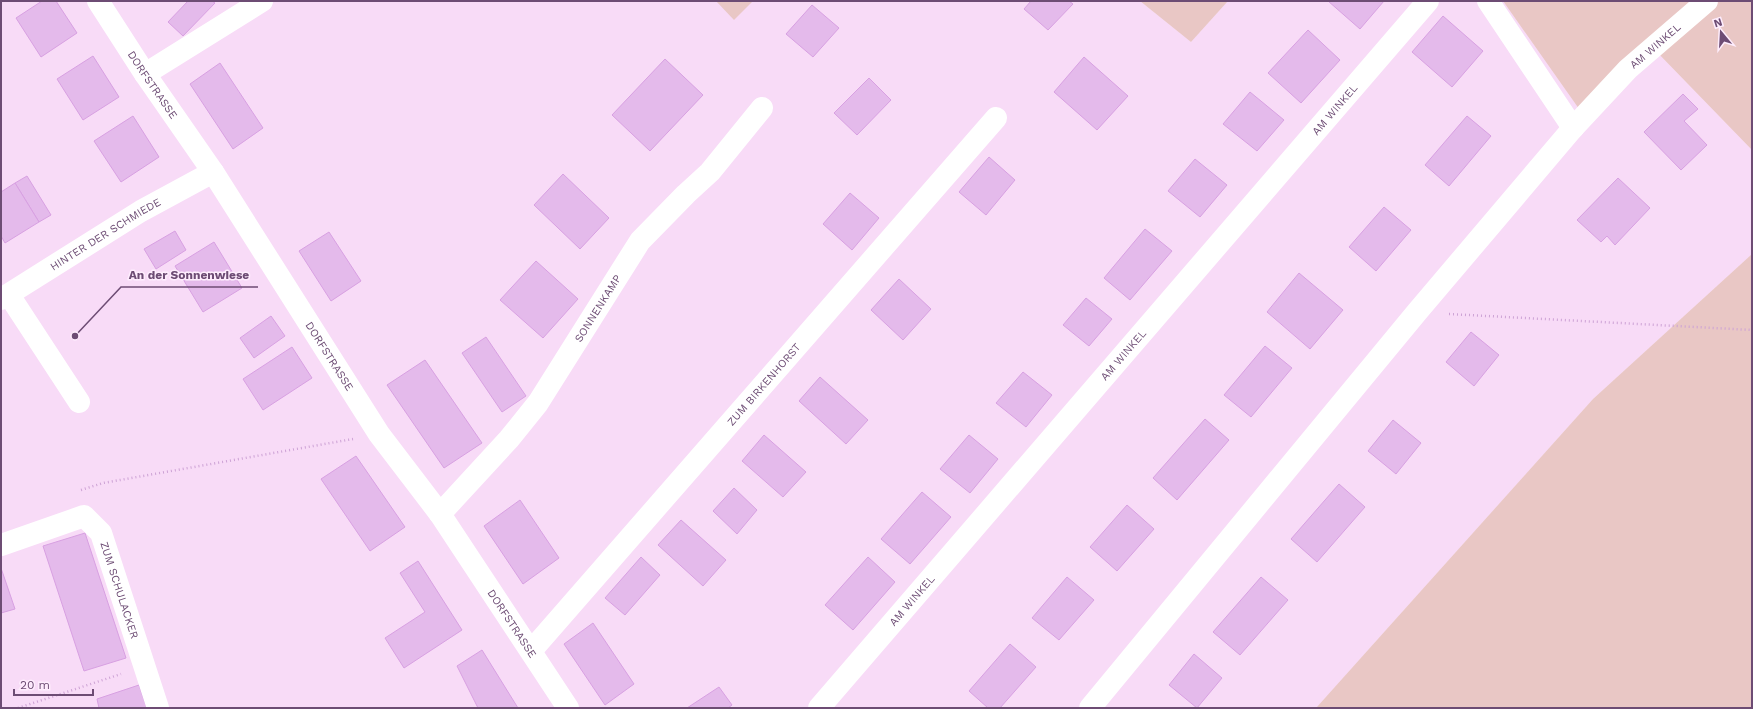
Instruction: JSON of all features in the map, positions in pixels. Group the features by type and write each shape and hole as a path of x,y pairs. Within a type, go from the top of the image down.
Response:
{"street":[{"name":"DORFSTRASSE","path":"98,1 145,74 213,172 379,434 440,514 568,708"},
{"path":"145,74 262,1"},
{"name":"AM WINKEL","path":"818,708 1428,1"},
{"path":"1488,1 1573,128"},
{"name":"AM WINKEL","path":"1090,708 1417,312 1573,128 1628,69 1707,1"},
{"name":"SONNENKAMP","path":"440,514 509,440 538,403 640,241 710,172 762,108"},
{"name":"ZUM BIRKENHORST","path":"531,652 996,118"},
{"name":"HINTER DER SCHMIEDE","path":"5,297 141,211 213,172"},
{"path":"5,297 79,402"},
{"name":"ZUM SCHULACKER","path":"1,545 84,516 101,533 158,708"}],"path":[{"path":"1417,312 1752,330"},
{"path":"74,493 103,483 379,434"},
{"path":"18,708 144,666"}],"shaded area":[{"path":"1,1 1140,1 1191,42 1228,1 1503,1 1584,116 1653,48 1752,150 1752,254 1593,399 1316,708 1,708"},
{"path":"716,1 753,1 734,20"},
{"path":"1140,1 1228,1 1191,42"},
{"path":"1503,1 1752,1 1752,150 1653,48 1584,116"},
{"path":"1752,254 1752,708 1316,708 1593,399"}],"building":[{"path":"42,1 56,1 77,33 41,57 16,18"},
{"path":"188,1 212,1 215,3 183,36 168,22"},
{"path":"1031,1 1069,1 1073,4 1048,30 1024,9"},
{"path":"1328,1 1384,1 1360,29"},
{"path":"812,5 839,28 813,57 786,34"},
{"path":"1443,16 1483,51 1452,87 1412,52"},
{"path":"1308,30 1340,60 1301,103 1268,73"},
{"path":"93,56 119,97 83,120 57,79"},
{"path":"1084,57 1128,96 1097,130 1054,92"},
{"path":"665,59 703,95 650,151 612,115"},
{"path":"220,63 263,128 233,149 190,84"},
{"path":"869,78 891,100 857,135 834,113"},
{"path":"1250,92 1284,120 1257,151 1223,124"},
{"path":"1683,94 1698,109 1684,121 1707,145 1681,170 1644,132"},
{"path":"133,116 159,157 121,182 94,141"},
{"path":"1467,116 1491,136 1449,186 1425,165"},
{"path":"989,157 1015,180 986,215 959,192"},
{"path":"1195,159 1227,185 1200,217 1168,191"},
{"path":"563,174 609,218 580,249 534,205"},
{"path":"27,176 51,215 39,222 15,183"},
{"path":"1618,178 1650,208 1615,245 1607,236 1601,242 1577,220"},
{"path":"15,183 39,222 5,243 1,236 1,192"},
{"path":"850,193 879,218 852,250 823,224"},
{"path":"1384,207 1411,230 1376,271 1349,247"},
{"path":"1145,229 1172,251 1130,300 1104,278"},
{"path":"175,231 186,250 156,269 144,249"},
{"path":"329,232 361,281 331,301 299,251"},
{"path":"214,242 242,288 203,312 175,266"},
{"path":"536,261 578,299 543,338 500,300"},
{"path":"1299,273 1343,310 1310,349 1267,312"},
{"path":"899,279 931,309 903,340 871,310"},
{"path":"1086,298 1112,319 1089,346 1063,325"},
{"path":"271,316 285,336 254,358 240,338"},
{"path":"1471,332 1499,355 1474,386 1446,362"},
{"path":"486,337 526,396 502,412 462,353"},
{"path":"1265,346 1292,368 1251,417 1224,395"},
{"path":"292,347 312,378 263,410 243,379"},
{"path":"425,360 482,443 444,468 387,385"},
{"path":"1023,372 1052,395 1026,427 996,403"},
{"path":"820,377 868,420 846,444 799,401"},
{"path":"1205,419 1229,440 1177,500 1153,478"},
{"path":"1393,420 1421,443 1396,474 1368,451"},
{"path":"764,435 806,472 783,497 742,461"},
{"path":"969,435 998,459 970,493 940,469"},
{"path":"356,456 405,527 370,551 321,479"},
{"path":"1339,484 1365,507 1317,562 1291,539"},
{"path":"734,488 757,510 737,534 713,511"},
{"path":"922,492 951,517 910,564 881,539"},
{"path":"520,500 559,558 523,584 484,526"},
{"path":"1127,505 1154,529 1117,571 1090,547"},
{"path":"681,520 726,560 703,586 658,545"},
{"path":"85,533 126,658 84,671 43,546"},
{"path":"641,557 660,575 625,615 605,598"},
{"path":"868,557 895,582 853,630 825,605"},
{"path":"418,561 462,630 404,668 385,638 425,612 400,573"},
{"path":"1,568 15,609 1,613"},
{"path":"1067,577 1094,600 1059,640 1032,618"},
{"path":"1261,577 1288,600 1240,655 1213,632"},
{"path":"593,623 634,684 605,705 564,644"},
{"path":"1010,644 1036,667 1000,708 988,708 969,691"},
{"path":"482,650 518,708 478,708 457,666"},
{"path":"1194,654 1222,678 1197,708 1169,685"},
{"path":"139,685 147,708 99,708 97,699"},
{"path":"719,687 732,705 728,708 687,708"}],"place":[{"name":"An der Sonnenwiese","path":"75,336"}]}
